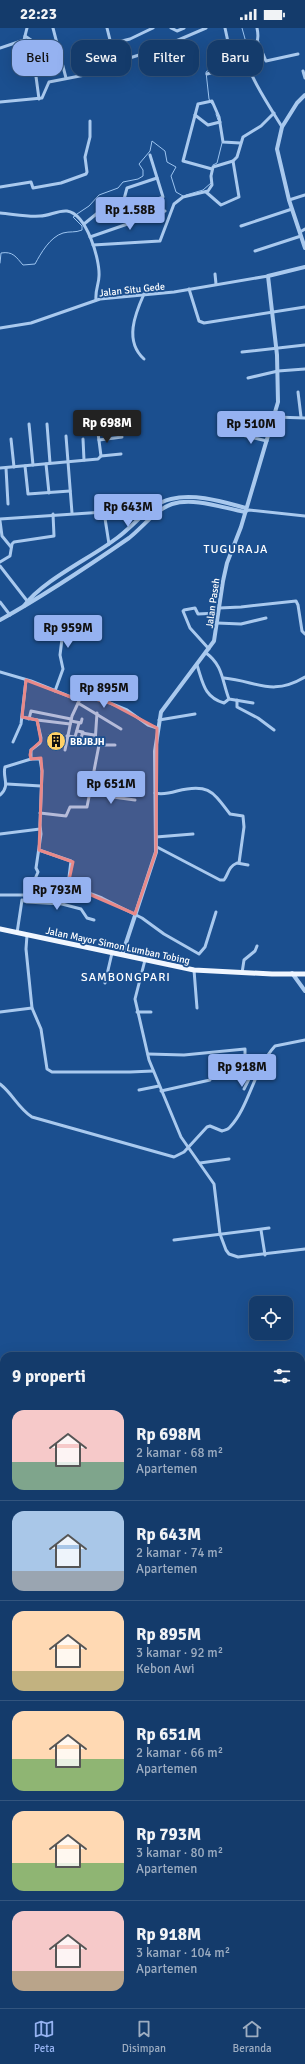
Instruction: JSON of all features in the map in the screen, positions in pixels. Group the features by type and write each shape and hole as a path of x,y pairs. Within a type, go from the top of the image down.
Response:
{"main road":[{"name":"Jalan Mayor Simon Lumban Tobing","path":"0,929 27,936 194,970 242,973 305,974"}],"street":[{"path":"0,48 24,40 27,28"},
{"path":"53,28 56,40"},
{"path":"107,28 110,40"},
{"path":"126,40 153,28"},
{"path":"171,28 176,31 184,28"},
{"path":"131,57 160,48 206,28"},
{"path":"225,28 228,40"},
{"path":"257,28 259,40"},
{"path":"25,36 31,40"},
{"path":"263,54 266,61 298,54"},
{"path":"63,65 66,78"},
{"path":"303,71 305,78"},
{"path":"36,76 39,99"},
{"path":"0,102 39,99 44,96 49,82 78,76"},
{"path":"253,76 282,127"},
{"path":"305,95 297,103 282,127 277,149 289,200 305,248"},
{"path":"240,143 224,143 217,110 209,101 198,104 183,161 211,169 233,161 237,157 240,143 246,134 260,126 274,114"},
{"path":"194,115 208,125 219,122"},
{"path":"0,187 31,182 33,188 61,183 86,174 85,157 90,137 90,121"},
{"path":"123,203 129,208 135,209 163,197 150,155"},
{"path":"206,192 222,205 239,197 233,161"},
{"path":"93,246 160,241 174,204 183,197 206,192 212,185 211,169"},
{"path":"123,203 127,188 157,178"},
{"path":"289,200 305,195"},
{"path":"84,224 100,211 123,203"},
{"path":"241,226 292,209"},
{"path":"0,213 39,216 66,210 71,212 84,224 93,246 100,276 95,290 96,300"},
{"path":"90,237 165,211"},
{"path":"255,250 300,234 305,229"},
{"path":"268,276 305,267"},
{"path":"215,274 216,284"},
{"name":"Jalan Situ Gede","path":"0,328 31,323 96,300 189,289 268,276"},
{"name":"Jalan Paseh","path":"122,955 157,847 155,793 157,728 159,720 163,708 214,641 227,563 246,510 274,417 279,394 268,276"},
{"path":"189,289 199,320 202,323 305,307"},
{"path":"144,294 133,319 132,326 138,351 144,358"},
{"path":"242,352 305,345"},
{"path":"248,378 278,371 305,369"},
{"path":"274,417 303,417 298,392"},
{"path":"30,424 33,465"},
{"path":"47,424 50,463"},
{"path":"98,433 101,456"},
{"path":"238,434 267,441"},
{"path":"66,436 72,513"},
{"path":"99,440 122,437"},
{"path":"83,439 84,460"},
{"path":"11,440 14,467"},
{"path":"0,468 98,459 101,456 121,454"},
{"path":"46,464 49,493"},
{"path":"25,466 28,494 70,491"},
{"path":"6,468 8,504"},
{"path":"28,603 46,585 109,544 156,505 169,499 191,497 246,510"},
{"path":"0,620 23,607 121,543 158,513 172,504 196,503 305,516"},
{"path":"11,547 2,536 0,520 54,514 104,512 109,544"},
{"path":"0,562 10,556 11,547 14,542 54,536 54,514"},
{"path":"117,538 121,543"},
{"path":"0,566 28,603"},
{"path":"219,608 296,601 302,631 305,634"},
{"path":"0,602 10,615"},
{"path":"209,649 190,628 183,611 195,608 198,614 218,613"},
{"path":"217,623 241,624 266,618"},
{"path":"55,691 63,669 60,655 63,631 66,628 78,630"},
{"path":"206,653 218,665 224,678 229,699"},
{"path":"197,665 205,688 211,698 224,703 229,699 253,704"},
{"path":"0,672 26,680 64,696 80,699 92,698 110,703 127,710 148,725 157,728"},
{"path":"224,678 269,687 291,686 305,678"},
{"path":"13,742 21,724 26,680"},
{"path":"64,750 71,722 80,699"},
{"path":"237,700 237,706 258,718 274,730"},
{"path":"78,703 122,729"},
{"path":"29,718 31,711 71,722"},
{"path":"95,744 94,735 97,713"},
{"path":"159,720 195,714"},
{"path":"22,717 36,720 79,723"},
{"path":"75,737 79,723 81,723 82,719"},
{"path":"31,759 31,750 39,744 41,738 36,720"},
{"path":"77,731 94,735"},
{"path":"81,738 82,733"},
{"path":"67,736 81,738 99,745 115,746"},
{"path":"40,813 66,816 70,807 86,808 99,745"},
{"path":"0,796 4,792 7,784 4,768 31,759 41,760 41,834 36,868 38,872 35,880"},
{"path":"7,784 41,786"},
{"path":"90,790 113,798 135,800"},
{"path":"155,793 166,794 184,790 207,790 219,798 230,814 243,816 244,827 239,863"},
{"path":"0,834 40,829"},
{"path":"156,837 193,834"},
{"path":"157,847 220,880 224,880 231,866 239,863 248,865"},
{"path":"39,850 71,861 68,885 102,898 135,914 164,934 200,954 205,947 216,912"},
{"path":"0,895 26,896 26,901"},
{"path":"17,933 21,901 62,904 81,909 87,918 94,920"},
{"path":"27,936 26,949 32,1008 41,1030 46,1069 52,1072 153,1071"},
{"path":"242,973 244,960 255,951 257,946"},
{"path":"105,983 112,953"},
{"path":"144,960 136,989 135,999 148,1054 161,1092 181,1137 214,1184 220,1234 226,1250 233,1256 265,1255 305,1249"},
{"path":"194,970 197,1008"},
{"path":"292,973 305,991"},
{"path":"0,1012 32,1008"},
{"path":"137,1012 151,1012"},
{"path":"244,1089 275,1046 305,1040"},
{"path":"0,1084 8,1091 17,1105 32,1117 174,1157 182,1154 207,1127 210,1126 222,1131 229,1128 236,1120 253,1071 246,1069 245,1049 184,1055 148,1054"},
{"path":"161,1092 210,1080 211,1073 219,1072"},
{"path":"139,1090 159,1086"},
{"path":"200,1163 229,1159"},
{"path":"174,1240 208,1237 220,1234 269,1228"},
{"path":"261,1230 265,1255"}],"highlighted area":[{"path":"26,680 76,699 92,698 110,703 157,728 156,852 135,914 68,885 73,862 39,850 42,771 41,758 31,759 30,755 31,750 41,741 37,720 22,717"}],"waterway":[{"path":"212,104 209,99 206,72 237,58 242,53 247,46 242,28"},
{"path":"216,114 218,120"},
{"path":"77,214 89,206 99,195 118,188 123,182 138,179 143,176 143,170 139,164 150,151 152,141 165,151 167,162 176,167 171,176 176,192 183,196"},
{"path":"213,165 217,163 222,143"},
{"path":"186,195 203,190 211,183"},
{"path":"0,263 1,253 9,253 14,255 23,265 35,264 46,246 58,235 82,230 82,226 73,217 75,216"}],"place":[{"name":"BBJBJH","path":"56,741"}],"district":[{"name":"TUGURAJA","path":"236,549"},
{"name":"SAMBONGPARI","path":"126,977"}]}
